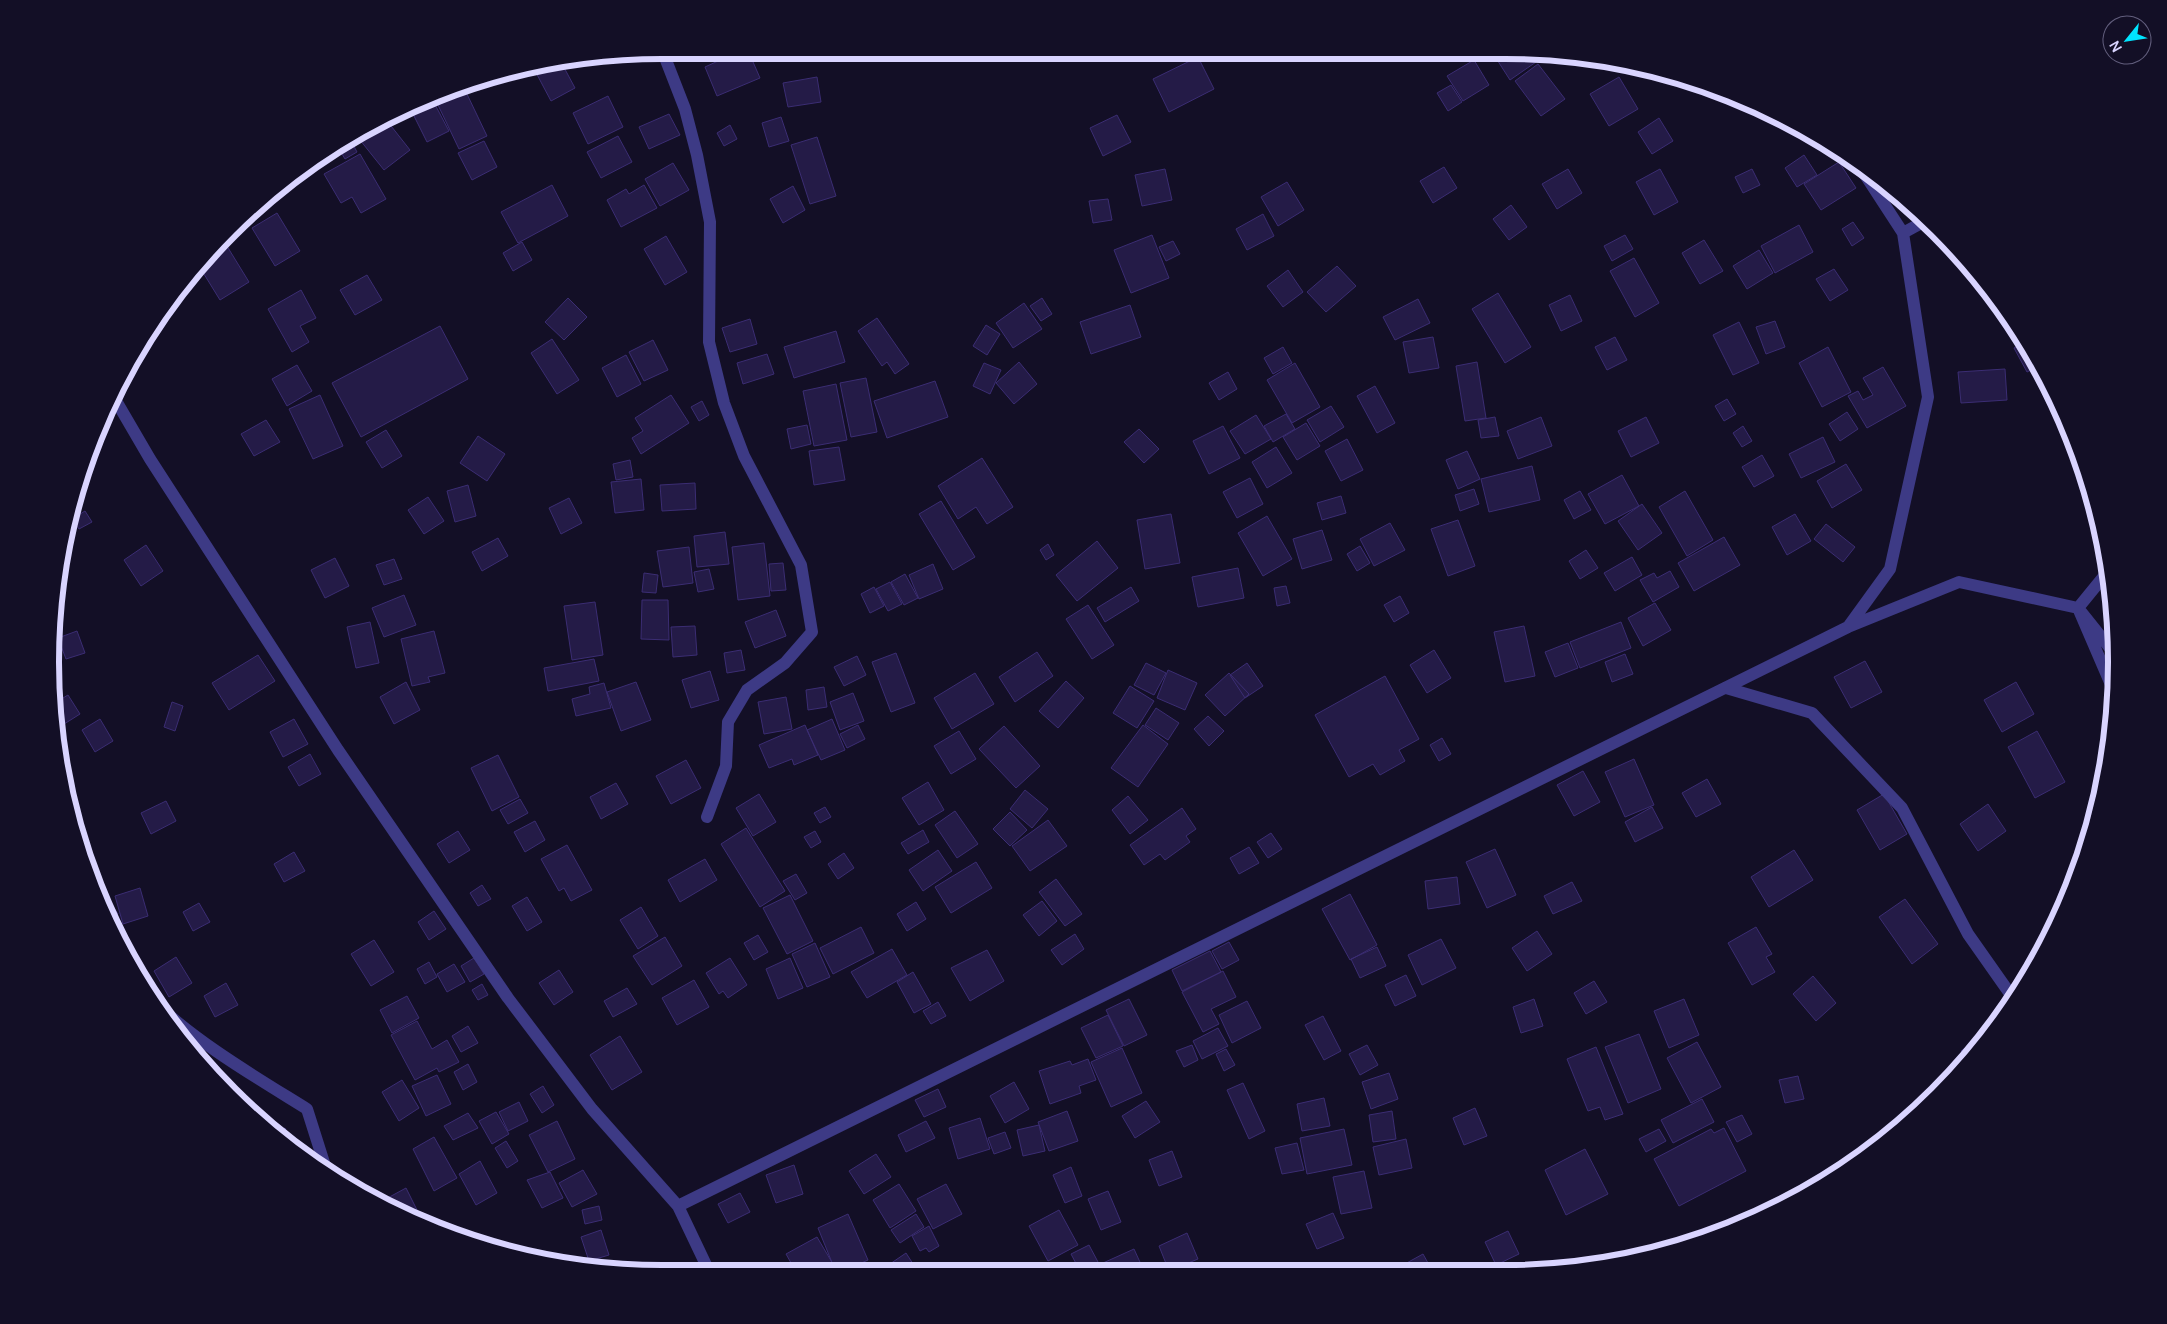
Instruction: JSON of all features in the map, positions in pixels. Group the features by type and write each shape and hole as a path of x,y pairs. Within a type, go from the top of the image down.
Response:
{"street":[{"path":"666,59 685,109 697,155 710,222 709,342 724,403 744,456 801,565 812,632 785,663 747,690 728,722 726,766 708,818"},
{"path":"1848,627 1890,568 1928,397 1903,233 1870,182"},
{"path":"1903,233 1920,224"},
{"path":"117,403 150,459 338,750 508,998 592,1110 678,1206 706,1265"},
{"path":"2078,608 2102,578"},
{"path":"678,1206 1848,627 1959,582 2078,608 2108,645"},
{"path":"2078,608 2108,675"},
{"path":"1726,688 1812,713 1902,808 1968,934 2009,993"},
{"path":"178,1022 232,1062 307,1109 324,1162"}],"building":[{"path":"722,59 752,59 760,78 717,96 705,67"},
{"path":"1194,59 1199,59 1214,89 1169,112 1153,79"},
{"path":"1497,59 1534,60 1536,62 1510,80"},
{"path":"1474,60 1489,85 1463,101 1447,76"},
{"path":"1538,64 1565,99 1541,116 1515,81"},
{"path":"564,67 575,88 551,101 536,72"},
{"path":"817,77 821,102 788,107 783,83"},
{"path":"1619,77 1638,109 1609,126 1590,94"},
{"path":"1451,85 1462,102 1448,111 1437,93"},
{"path":"466,92 487,136 459,149 438,105"},
{"path":"608,96 623,127 588,144 573,113"},
{"path":"435,104 449,131 427,142 413,113"},
{"path":"669,114 680,135 649,149 639,127"},
{"path":"1117,115 1131,142 1103,156 1090,128"},
{"path":"781,117 789,141 769,147 762,123"},
{"path":"1659,118 1673,141 1652,154 1638,132"},
{"path":"390,124 410,150 384,170 360,140"},
{"path":"730,125 737,139 724,146 717,133"},
{"path":"618,136 632,162 601,178 587,152"},
{"path":"817,137 836,196 810,204 791,145"},
{"path":"484,141 497,167 472,180 458,153"},
{"path":"353,144 357,152 345,159 341,152"},
{"path":"360,154 386,199 361,213 352,197 341,203 324,174"},
{"path":"1804,155 1817,175 1797,187 1785,168"},
{"path":"1839,162 1856,188 1821,210 1804,184"},
{"path":"673,163 689,190 660,206 645,179"},
{"path":"1444,167 1457,188 1433,203 1420,181"},
{"path":"1165,169 1172,200 1142,206 1135,175"},
{"path":"1568,169 1582,193 1557,209 1542,184"},
{"path":"1660,169 1678,202 1654,215 1636,182"},
{"path":"1752,169 1760,185 1743,193 1735,177"},
{"path":"1287,182 1304,210 1278,226 1261,197"},
{"path":"552,185 568,216 518,243 501,212"},
{"path":"644,185 657,208 621,227 607,200 626,189 629,194"},
{"path":"793,186 805,210 783,223 770,199"},
{"path":"1108,199 1112,220 1093,223 1089,201"},
{"path":"1511,205 1527,227 1509,240 1493,219"},
{"path":"277,213 300,251 275,266 252,228"},
{"path":"1263,214 1274,236 1247,250 1236,229"},
{"path":"1853,222 1864,238 1852,246 1842,229"},
{"path":"1799,225 1813,252 1775,273 1761,246"},
{"path":"1152,235 1169,278 1131,293 1114,250"},
{"path":"1625,235 1633,249 1612,261 1604,246"},
{"path":"666,236 687,272 665,285 644,249"},
{"path":"1704,240 1723,271 1700,284 1682,253"},
{"path":"1173,241 1180,254 1166,261 1159,247"},
{"path":"522,242 532,260 513,271 503,253"},
{"path":"226,245 249,282 220,300 202,271"},
{"path":"1759,250 1773,273 1747,289 1733,266"},
{"path":"1634,258 1659,303 1635,317 1610,271"},
{"path":"1337,266 1356,286 1326,312 1307,292"},
{"path":"1834,269 1848,290 1830,301 1816,279"},
{"path":"1288,270 1303,292 1283,307 1267,286"},
{"path":"367,275 382,300 355,315 340,290"},
{"path":"301,290 316,318 300,326 309,342 292,352 268,309"},
{"path":"1498,293 1531,347 1505,363 1472,309"},
{"path":"1570,295 1582,321 1561,331 1549,305"},
{"path":"568,298 587,317 564,340 545,322"},
{"path":"1042,298 1052,314 1041,321 1030,306"},
{"path":"1418,299 1430,323 1395,340 1383,317"},
{"path":"1024,303 1042,329 1013,348 996,323"},
{"path":"1130,305 1141,337 1091,354 1080,322"},
{"path":"877,318 909,364 895,374 887,362 882,366 858,331"},
{"path":"750,319 757,344 730,352 722,328"},
{"path":"1775,321 1785,347 1766,354 1756,327"},
{"path":"1739,322 1759,363 1733,375 1713,335"},
{"path":"986,325 1000,334 987,355 973,346"},
{"path":"440,326 468,379 361,437 332,383"},
{"path":"836,331 845,362 794,378 784,347"},
{"path":"1433,337 1439,368 1409,373 1403,342"},
{"path":"1615,337 1627,360 1607,370 1595,347"},
{"path":"552,339 579,380 557,394 531,353"},
{"path":"653,340 668,370 644,381 629,352"},
{"path":"2018,346 2032,369 2027,372 2014,348"},
{"path":"1283,347 1292,363 1273,374 1264,358"},
{"path":"1828,347 1851,392 1822,407 1799,363"},
{"path":"767,354 774,374 743,384 737,363"},
{"path":"626,355 641,384 617,397 602,368"},
{"path":"1019,362 1037,384 1014,404 996,383"},
{"path":"1477,362 1486,418 1465,421 1456,366"},
{"path":"984,363 1001,370 990,394 973,386"},
{"path":"1295,363 1320,407 1292,423 1267,380"},
{"path":"297,365 312,391 287,406 272,379"},
{"path":"1883,367 1906,406 1867,428 1848,396 1858,391 1863,400 1873,395 1863,378"},
{"path":"2005,369 2007,400 1961,403 1958,372"},
{"path":"1228,372 1237,389 1219,400 1209,383"},
{"path":"866,378 877,432 851,437 840,383"},
{"path":"935,381 948,417 887,438 874,401"},
{"path":"836,384 847,440 814,446 803,391"},
{"path":"1375,386 1395,423 1377,433 1357,396"},
{"path":"320,395 343,446 313,459 289,409"},
{"path":"671,395 689,423 641,454 632,438 643,431 635,418"},
{"path":"1727,399 1736,414 1724,421 1715,406"},
{"path":"702,401 709,415 699,421 691,407"},
{"path":"1331,406 1344,427 1320,442 1307,420"},
{"path":"1847,412 1858,429 1840,441 1829,424"},
{"path":"1286,414 1295,429 1273,442 1264,426"},
{"path":"1256,415 1271,439 1245,454 1230,431"},
{"path":"1495,417 1499,436 1481,438 1478,420"},
{"path":"1541,417 1552,446 1518,459 1507,431"},
{"path":"1646,417 1659,443 1631,457 1618,431"},
{"path":"266,420 280,442 254,456 241,434"},
{"path":"1306,423 1320,446 1297,460 1283,437"},
{"path":"807,425 811,444 791,449 787,429"},
{"path":"1223,426 1240,458 1209,474 1193,441"},
{"path":"1743,426 1752,441 1742,447 1733,433"},
{"path":"1139,429 1159,449 1144,463 1124,442"},
{"path":"386,430 402,456 382,468 366,442"},
{"path":"478,436 505,454 487,481 460,463"},
{"path":"1823,437 1835,462 1801,478 1789,454"},
{"path":"1347,439 1363,470 1341,481 1325,451"},
{"path":"839,447 845,480 814,485 809,451"},
{"path":"1276,447 1292,473 1267,488 1252,462"},
{"path":"1467,451 1480,479 1458,489 1446,460"},
{"path":"1762,455 1774,476 1754,487 1742,467"},
{"path":"982,458 1013,507 987,524 976,507 958,519 938,486"},
{"path":"630,460 633,477 616,480 613,464"},
{"path":"1846,464 1862,490 1832,508 1817,481"},
{"path":"1532,466 1540,500 1489,512 1481,479"},
{"path":"1622,475 1639,506 1605,524 1588,494"},
{"path":"1250,478 1263,504 1237,518 1223,492"},
{"path":"641,479 644,510 615,513 611,482"},
{"path":"695,483 696,509 662,511 660,485"},
{"path":"468,485 476,516 455,522 447,491"},
{"path":"1474,489 1479,504 1460,511 1455,495"},
{"path":"1580,491 1591,510 1574,519 1564,500"},
{"path":"1685,491 1713,540 1687,556 1659,507"},
{"path":"1341,496 1346,513 1322,520 1317,503"},
{"path":"428,497 444,521 424,534 408,510"},
{"path":"569,498 582,523 561,534 549,508"},
{"path":"941,501 975,557 953,570 919,514"},
{"path":"1642,504 1662,533 1638,550 1618,521"},
{"path":"85,511 92,522 79,529 75,523 77,516"},
{"path":"1171,514 1180,563 1145,569 1137,520"},
{"path":"1795,514 1811,541 1787,555 1772,527"},
{"path":"1267,516 1292,559 1263,576 1238,533"},
{"path":"1458,520 1475,566 1448,576 1431,529"},
{"path":"1390,523 1405,550 1374,566 1360,539"},
{"path":"1826,524 1855,547 1843,562 1814,539"},
{"path":"1322,530 1332,560 1302,569 1293,539"},
{"path":"725,532 729,564 697,567 694,536"},
{"path":"1724,537 1740,565 1694,591 1678,563"},
{"path":"498,538 508,556 482,571 472,552"},
{"path":"1097,541 1118,568 1077,601 1056,575"},
{"path":"764,543 770,596 738,600 732,547"},
{"path":"1048,544 1054,555 1046,560 1040,550"},
{"path":"146,545 163,571 141,586 124,560"},
{"path":"1360,546 1370,563 1357,571 1347,554"},
{"path":"689,547 693,583 663,587 657,551"},
{"path":"1586,550 1598,568 1580,579 1569,561"},
{"path":"1632,557 1642,575 1615,591 1604,573"},
{"path":"335,558 349,586 325,598 311,570"},
{"path":"394,559 402,579 384,585 376,565"},
{"path":"783,563 786,590 771,591 769,564"},
{"path":"933,564 943,589 919,599 909,575"},
{"path":"1238,568 1244,598 1198,607 1192,577"},
{"path":"709,569 714,589 698,592 694,572"},
{"path":"1670,571 1679,587 1653,602 1640,580 1654,573 1657,578"},
{"path":"644,573 658,575 656,593 642,592"},
{"path":"905,574 918,598 904,605 891,582"},
{"path":"890,582 902,604 888,611 876,589"},
{"path":"1286,586 1290,603 1277,606 1274,588"},
{"path":"874,587 884,606 870,613 861,594"},
{"path":"1131,587 1139,601 1105,622 1097,608"},
{"path":"404,595 416,625 384,637 372,608"},
{"path":"1400,596 1409,613 1394,622 1384,605"},
{"path":"642,600 668,600 669,640 641,639"},
{"path":"595,602 603,655 572,660 564,606"},
{"path":"1655,603 1671,630 1643,646 1628,618"},
{"path":"1088,605 1114,645 1092,659 1066,619"},
{"path":"776,610 786,636 755,648 745,622"},
{"path":"370,622 379,663 356,668 347,627"},
{"path":"1621,622 1631,648 1580,668 1570,642"},
{"path":"695,626 697,655 673,657 671,627"},
{"path":"1524,626 1535,676 1505,682 1494,632"},
{"path":"77,631 85,653 66,659 60,637"},
{"path":"434,631 445,673 428,677 430,682 412,686 401,639"},
{"path":"1568,643 1578,668 1555,677 1545,652"},
{"path":"741,650 745,670 727,673 724,653"},
{"path":"1434,650 1451,678 1427,693 1410,665"},
{"path":"1037,652 1053,676 1015,702 999,677"},
{"path":"896,653 915,703 891,712 872,662"},
{"path":"1625,654 1633,674 1612,682 1605,662"},
{"path":"258,655 275,681 229,710 212,683"},
{"path":"857,656 866,675 844,686 834,667"},
{"path":"594,659 599,681 548,691 544,668"},
{"path":"1865,661 1882,692 1851,708 1834,677"},
{"path":"1146,663 1166,673 1154,695 1134,685"},
{"path":"1247,663 1263,686 1245,698 1230,675"},
{"path":"1168,670 1197,683 1185,710 1157,698"},
{"path":"710,671 719,700 691,708 682,680"},
{"path":"975,673 994,704 952,729 934,698"},
{"path":"1229,673 1249,694 1225,716 1205,695"},
{"path":"1385,676 1419,739 1399,750 1405,761 1380,775 1373,764 1349,777 1315,715"},
{"path":"1066,681 1084,698 1058,728 1039,711"},
{"path":"406,682 420,710 394,724 380,697"},
{"path":"636,682 651,720 621,731 607,692"},
{"path":"2016,682 2034,714 2002,732 1984,700"},
{"path":"604,683 611,708 576,716 572,699 590,694 589,687"},
{"path":"1130,686 1154,701 1137,728 1113,713"},
{"path":"824,687 827,707 808,710 806,690"},
{"path":"853,693 864,721 840,730 830,702"},
{"path":"68,695 80,714 62,725 60,701"},
{"path":"786,697 792,729 764,734 758,702"},
{"path":"172,702 183,706 175,731 164,727"},
{"path":"1156,708 1179,723 1168,740 1145,725"},
{"path":"1208,716 1224,731 1209,746 1194,729"},
{"path":"100,719 113,741 95,752 82,730"},
{"path":"294,719 308,744 283,757 270,732"},
{"path":"832,719 845,750 821,760 807,730"},
{"path":"805,725 818,755 794,765 792,759 769,768 759,745"},
{"path":"858,725 865,739 847,748 840,734"},
{"path":"1143,725 1168,744 1138,787 1111,768"},
{"path":"1004,726 1040,766 1016,788 979,749"},
{"path":"959,731 976,759 951,774 934,746"},
{"path":"2037,731 2065,782 2035,798 2008,747"},
{"path":"1442,738 1451,754 1439,761 1430,745"},
{"path":"310,754 321,774 299,786 288,767"},
{"path":"498,755 519,797 492,811 471,768"},
{"path":"1634,759 1654,805 1625,817 1605,772"},
{"path":"686,760 701,788 671,804 656,776"},
{"path":"1583,771 1600,802 1574,816 1557,785"},
{"path":"1707,779 1721,804 1696,817 1682,793"},
{"path":"928,782 944,810 919,825 902,798"},
{"path":"616,783 628,804 601,819 590,797"},
{"path":"1025,790 1048,809 1032,828 1010,809"},
{"path":"759,794 776,822 753,836 736,808"},
{"path":"1884,794 1907,834 1880,850 1857,810"},
{"path":"1128,796 1148,820 1130,834 1112,810"},
{"path":"520,799 528,813 508,824 500,810"},
{"path":"166,801 176,821 151,834 141,813"},
{"path":"1988,804 2006,831 1978,851 1960,824"},
{"path":"825,807 831,817 820,823 814,813"},
{"path":"1652,807 1663,828 1635,842 1625,822"},
{"path":"1182,808 1196,829 1186,836 1190,842 1165,860 1160,854 1144,865 1130,845"},
{"path":"955,811 978,844 957,858 935,825"},
{"path":"1010,812 1027,830 1010,846 993,829"},
{"path":"1048,820 1067,846 1030,871 1012,846"},
{"path":"535,821 545,840 525,852 514,832"},
{"path":"746,828 785,891 760,907 721,844"},
{"path":"923,830 929,842 908,854 901,843"},
{"path":"458,831 470,850 449,863 437,844"},
{"path":"815,831 821,842 811,848 804,837"},
{"path":"1271,833 1282,849 1268,858 1257,842"},
{"path":"567,845 592,890 571,901 564,888 559,891 541,859"},
{"path":"1249,847 1259,863 1239,874 1230,858"},
{"path":"1495,849 1516,895 1487,908 1466,862"},
{"path":"938,850 952,871 923,891 909,870"},
{"path":"1794,850 1813,880 1769,907 1751,877"},
{"path":"294,852 305,871 284,882 274,864"},
{"path":"844,853 854,868 838,879 828,864"},
{"path":"705,859 717,880 680,902 668,880"},
{"path":"976,862 992,888 951,913 935,887"},
{"path":"796,874 807,893 795,900 783,881"},
{"path":"1457,877 1460,904 1428,909 1425,881"},
{"path":"1056,879 1082,914 1065,926 1039,892"},
{"path":"1572,882 1582,901 1553,914 1544,896"},
{"path":"482,885 491,899 478,906 470,893"},
{"path":"140,888 148,916 123,924 115,896"},
{"path":"1350,894 1377,945 1350,960 1322,909"},
{"path":"790,895 813,941 787,954 763,908"},
{"path":"106,896 118,914 115,916"},
{"path":"527,897 542,922 527,931 512,906"},
{"path":"1905,899 1938,944 1912,964 1879,917"},
{"path":"1042,901 1057,921 1039,936 1023,915"},
{"path":"916,902 926,919 907,931 897,914"},
{"path":"199,903 210,922 193,931 183,912"},
{"path":"641,907 658,936 638,949 620,920"},
{"path":"434,911 446,929 429,940 418,922"},
{"path":"861,927 874,953 833,974 820,948"},
{"path":"1756,927 1772,954 1766,957 1775,972 1752,985 1728,943"},
{"path":"1537,931 1552,954 1527,971 1512,948"},
{"path":"1075,934 1084,949 1062,965 1051,950"},
{"path":"758,935 768,952 754,960 744,943"},
{"path":"665,937 682,966 652,985 633,956"},
{"path":"1441,939 1456,968 1422,985 1408,955"},
{"path":"374,940 394,972 371,986 351,954"},
{"path":"1229,942 1239,960 1222,969 1212,951"},
{"path":"815,943 830,977 807,987 792,954"},
{"path":"1377,947 1386,966 1360,978 1351,959"},
{"path":"892,949 907,975 867,998 851,972"},
{"path":"987,950 1004,981 970,1001 951,968"},
{"path":"1210,951 1221,972 1182,991 1172,970"},
{"path":"176,957 192,983 169,997 154,971"},
{"path":"474,958 484,974 470,982 461,966"},
{"path":"730,958 747,985 728,998 723,991 719,994 706,973"},
{"path":"790,958 803,988 778,999 766,969"},
{"path":"429,962 437,977 425,984 417,969"},
{"path":"454,964 465,982 447,992 437,974"},
{"path":"559,970 573,992 554,1005 539,983"},
{"path":"1223,971 1236,997 1211,1009 1219,1024 1203,1032 1182,992"},
{"path":"913,972 931,1004 914,1013 897,982"},
{"path":"1406,975 1416,996 1395,1006 1385,985"},
{"path":"1813,976 1836,1003 1816,1021 1793,994"},
{"path":"694,980 709,1007 677,1025 662,998"},
{"path":"1594,981 1607,1002 1586,1014 1574,993"},
{"path":"226,983 238,1005 215,1017 204,996"},
{"path":"482,984 488,995 478,1000 472,990"},
{"path":"627,988 637,1004 613,1017 604,1001"},
{"path":"407,996 419,1018 392,1033 380,1010"},
{"path":"1129,999 1147,1035 1124,1046 1106,1010"},
{"path":"1534,999 1543,1026 1521,1033 1513,1007"},
{"path":"1684,999 1699,1035 1669,1048 1654,1011"},
{"path":"1247,1001 1261,1028 1232,1043 1219,1015"},
{"path":"938,1002 946,1016 931,1024 923,1011"},
{"path":"1108,1015 1123,1046 1096,1058 1081,1028"},
{"path":"1323,1016 1341,1051 1324,1060 1305,1025"},
{"path":"417,1021 432,1049 447,1040 459,1062 439,1072 437,1068 415,1080 391,1035"},
{"path":"468,1026 478,1043 461,1052 452,1036"},
{"path":"1218,1028 1228,1046 1202,1059 1193,1041"},
{"path":"1639,1034 1661,1089 1628,1103 1605,1047"},
{"path":"620,1036 642,1072 612,1090 590,1055"},
{"path":"1697,1042 1721,1087 1691,1103 1667,1058"},
{"path":"1973,1042 1964,1054 1961,1051"},
{"path":"1192,1045 1198,1060 1184,1067 1176,1051"},
{"path":"1367,1045 1378,1065 1360,1075 1349,1054"},
{"path":"1596,1047 1623,1114 1605,1120 1600,1107 1588,1111 1567,1059"},
{"path":"1122,1048 1142,1093 1111,1107 1091,1062"},
{"path":"1226,1049 1235,1065 1224,1071 1216,1054"},
{"path":"1088,1059 1096,1080 1079,1086 1081,1093 1050,1104 1039,1071 1070,1061 1072,1065"},
{"path":"468,1064 477,1082 463,1090 454,1072"},
{"path":"1389,1073 1398,1099 1371,1109 1362,1082"},
{"path":"437,1075 451,1104 426,1116 412,1086"},
{"path":"1798,1076 1804,1099 1785,1103 1779,1080"},
{"path":"402,1080 419,1108 399,1121 382,1092"},
{"path":"1014,1082 1029,1109 1005,1123 990,1096"},
{"path":"1243,1083 1265,1131 1249,1139 1227,1090"},
{"path":"543,1086 554,1105 542,1113 530,1094"},
{"path":"938,1089 946,1107 924,1117 915,1100"},
{"path":"1324,1098 1330,1126 1302,1131 1297,1104"},
{"path":"1702,1099 1714,1122 1673,1143 1661,1120"},
{"path":"1146,1101 1160,1122 1135,1138 1122,1116"},
{"path":"519,1102 528,1121 508,1131 499,1112"},
{"path":"1475,1108 1487,1136 1464,1145 1453,1118"},
{"path":"1067,1111 1078,1141 1049,1151 1038,1122"},
{"path":"1392,1111 1396,1139 1373,1142 1369,1115"},
{"path":"496,1112 509,1134 492,1144 479,1121"},
{"path":"468,1113 478,1128 453,1140 444,1126"},
{"path":"1742,1115 1752,1134 1737,1142 1726,1122"},
{"path":"980,1118 990,1149 958,1159 949,1128"},
{"path":"557,1121 575,1159 548,1172 529,1135"},
{"path":"926,1121 935,1138 906,1152 898,1135"},
{"path":"1039,1125 1045,1151 1023,1156 1017,1130"},
{"path":"285,1128 289,1136 281,1130"},
{"path":"1724,1128 1746,1171 1679,1206 1654,1159 1711,1129 1714,1133"},
{"path":"1344,1129 1352,1165 1307,1174 1300,1138"},
{"path":"1659,1129 1666,1141 1646,1152 1639,1139"},
{"path":"1005,1132 1011,1148 994,1154 988,1138"},
{"path":"434,1137 457,1178 434,1191 413,1149"},
{"path":"1406,1139 1412,1168 1379,1175 1373,1147"},
{"path":"506,1141 518,1161 507,1168 495,1148"},
{"path":"1297,1143 1304,1170 1282,1174 1275,1148"},
{"path":"1585,1149 1608,1194 1566,1215 1545,1170"},
{"path":"1172,1151 1182,1177 1159,1186 1149,1160"},
{"path":"876,1154 891,1177 864,1194 849,1171"},
{"path":"480,1161 497,1193 476,1205 459,1174"},
{"path":"794,1165 803,1194 776,1203 766,1175"},
{"path":"1071,1167 1082,1196 1065,1203 1053,1175"},
{"path":"583,1170 597,1194 572,1207 559,1183"},
{"path":"1364,1171 1372,1208 1341,1214 1333,1177"},
{"path":"550,1172 563,1198 542,1208 527,1180"},
{"path":"899,1184 916,1211 890,1228 873,1200"},
{"path":"946,1184 962,1214 933,1229 917,1199"},
{"path":"406,1188 419,1214 395,1203 387,1198"},
{"path":"1108,1191 1121,1222 1101,1230 1088,1199"},
{"path":"740,1193 750,1212 728,1223 718,1204"},
{"path":"599,1206 602,1220 585,1224 582,1210"},
{"path":"1059,1210 1078,1245 1048,1261 1029,1226"},
{"path":"1333,1213 1344,1238 1317,1249 1306,1224"},
{"path":"848,1214 868,1260 857,1265 833,1265 818,1228"},
{"path":"916,1214 924,1227 900,1243 891,1230"},
{"path":"929,1226 939,1246 929,1252 926,1248 920,1251 912,1236"},
{"path":"601,1230 609,1255 589,1261 581,1237"},
{"path":"1508,1231 1519,1254 1496,1265 1485,1242"},
{"path":"1187,1233 1198,1259 1184,1265 1167,1265 1159,1246"},
{"path":"817,1237 833,1264 792,1265 786,1254"},
{"path":"1089,1245 1098,1262 1092,1265 1077,1265 1071,1254"},
{"path":"1134,1249 1141,1265 1104,1265 1103,1263"},
{"path":"906,1253 914,1265 888,1265"},
{"path":"1423,1254 1429,1265 1403,1265"}]}
